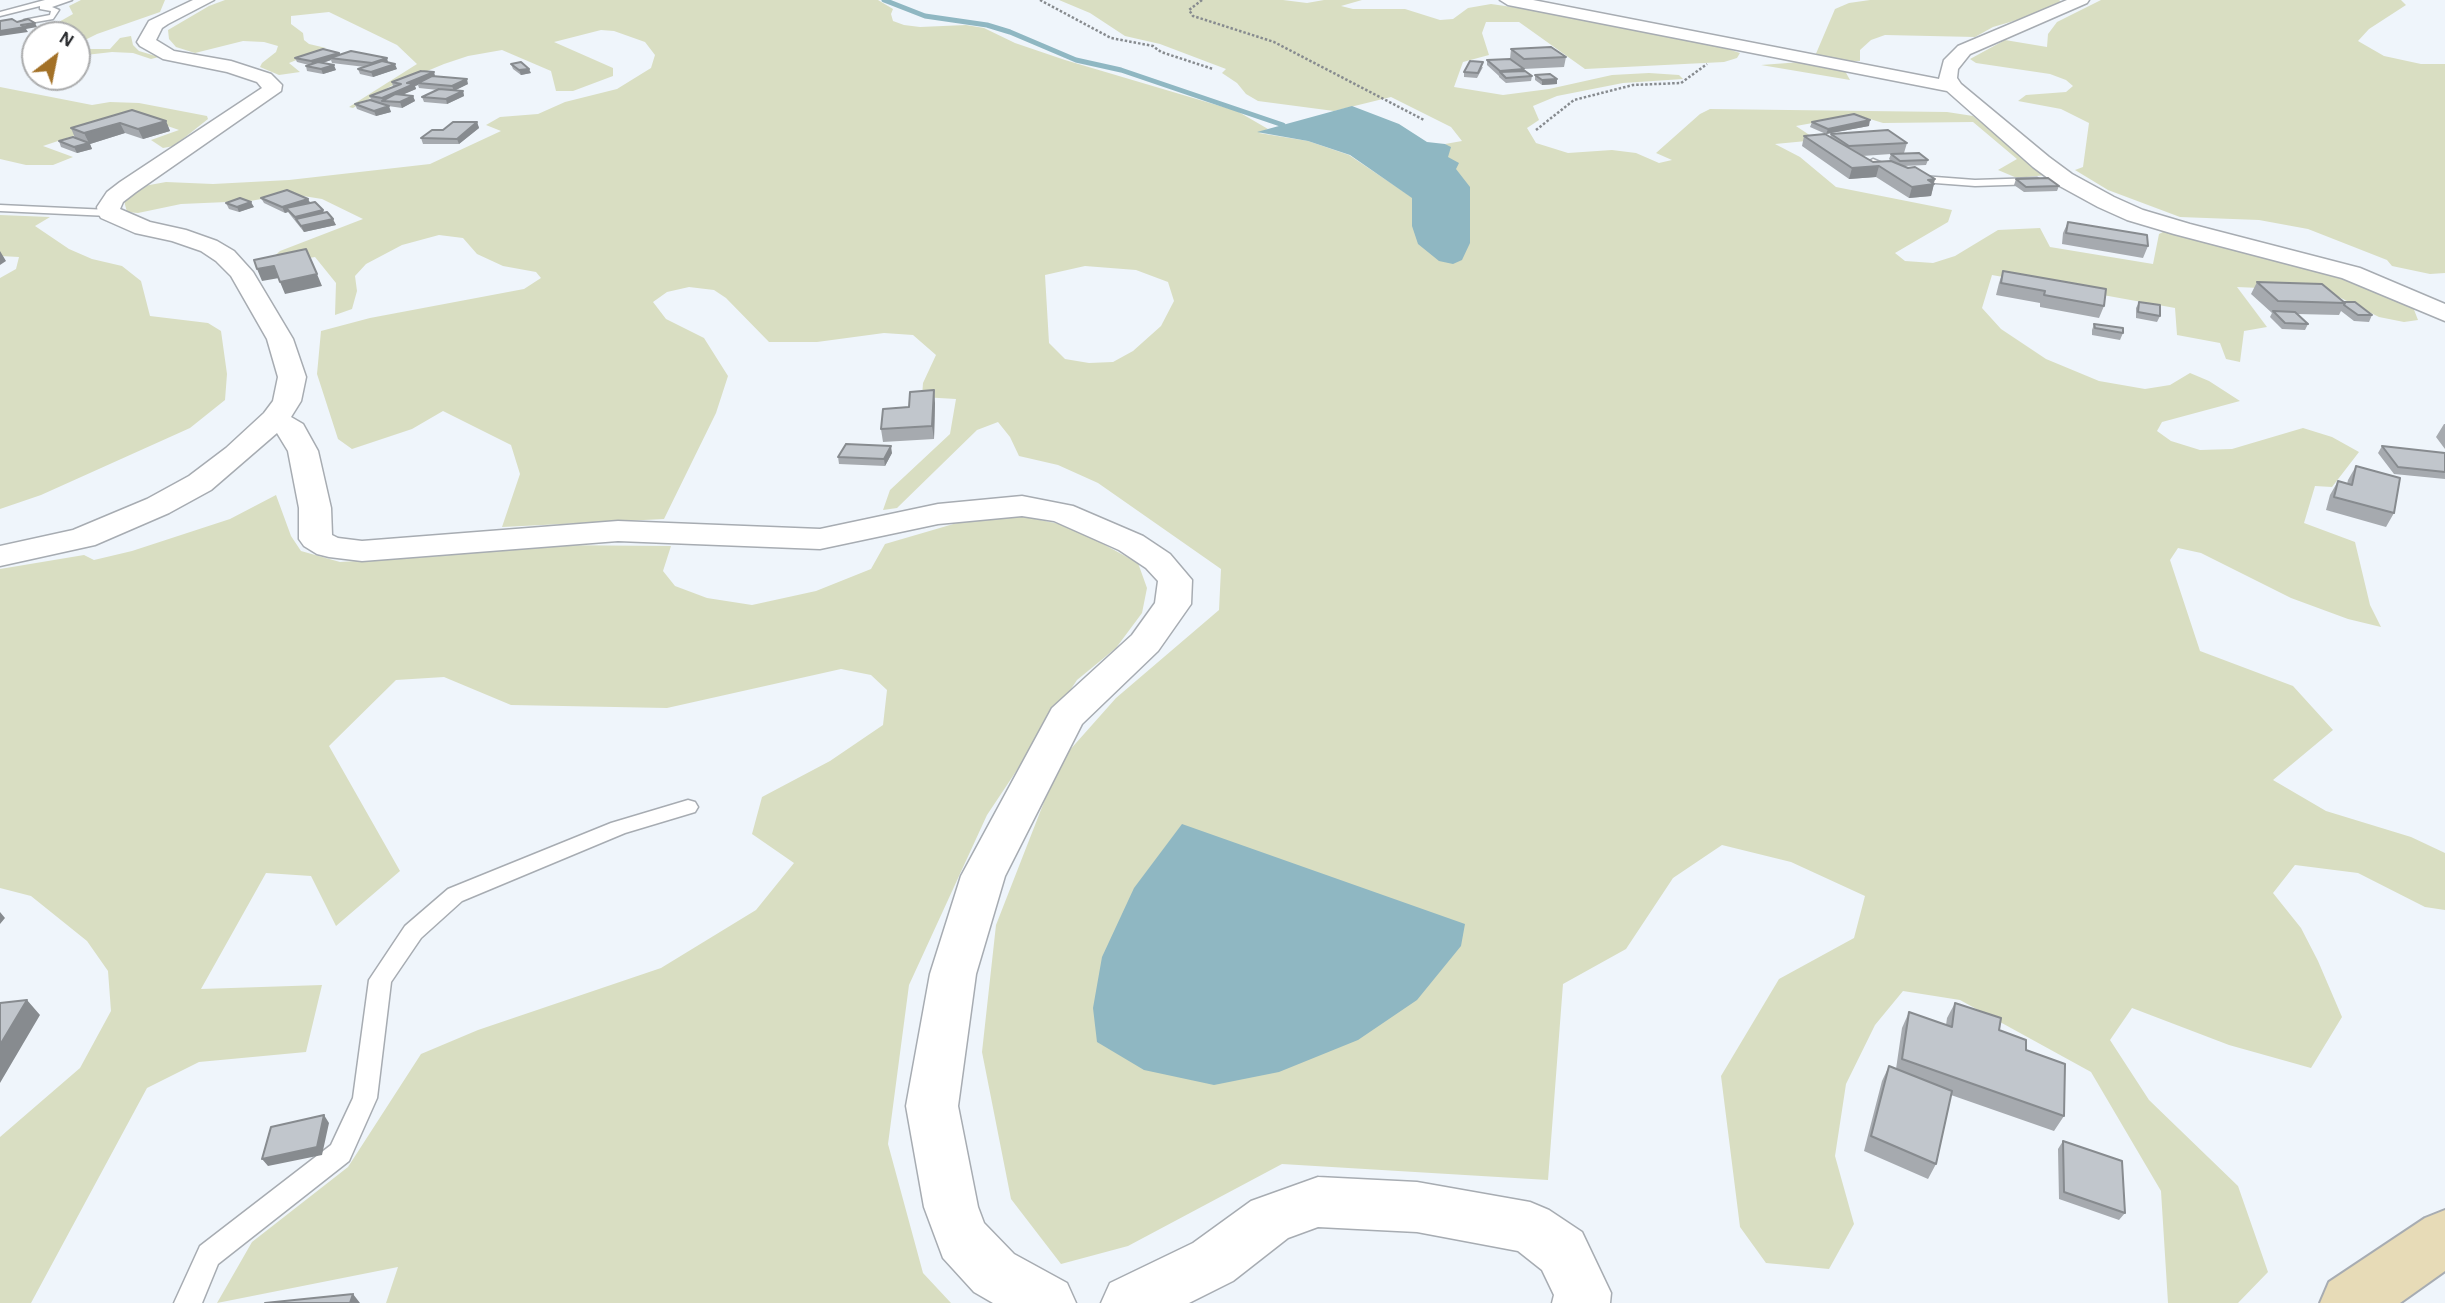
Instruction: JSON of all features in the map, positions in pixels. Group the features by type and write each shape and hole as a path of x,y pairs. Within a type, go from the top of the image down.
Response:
{"main road":[{"path":"2350,1303 2445,1237"}],"street":[{"path":"0,556 83,538 158,506 200,483 275,419 287,401 292,377 280,339 241,272 225,256 209,246 178,235 143,228 109,213 108,207 115,197 271,91 274,85 264,78 231,68 169,55 146,42 155,25 162,20 206,0"},
{"path":"1508,0 1953,87"},
{"path":"2081,0 1964,50 1953,60 1949,69 1948,78 1953,87 2064,180 2135,215 2351,273 2445,313"},
{"path":"275,419 292,430 303,451 315,508 316,539 330,547 362,551 618,531 820,538 938,514 1022,506 1062,513 1132,543 1158,561 1175,580 1173,604 1145,642 1066,718 983,876 953,974 932,1106 951,1207 963,1240 994,1273 1047,1303"},
{"path":"1130,1303 1213,1262 1270,1219 1318,1202 1417,1206 1530,1228 1562,1251 1583,1293 1581,1303"}],"lane":[{"path":"0,14 56,0"},
{"path":"32,21 53,17 55,9 43,7 68,0"},
{"path":"1873,162 1900,174 1951,183 2064,180"},
{"path":"0,208 109,213"},
{"path":"188,1303 209,1255 341,1153 365,1098 380,980 413,932 455,895 618,828 688,807"}],"path":[{"path":"1040,0 1111,38 1140,43 1213,69"},
{"path":"1202,0 1189,10 1193,16 1274,42 1423,120"},
{"path":"1536,130 1574,100 1633,85 1681,83 1707,64"}],"green space":[{"path":"81,0 165,0 160,12 91,37 91,21 61,21 73,14 69,6"},
{"path":"225,0 878,0 893,9 893,21 904,25 966,25 984,28 1015,43 1065,60 1237,111 1268,129 1259,133 1308,141 1349,155 1413,198 1412,226 1456,169 1447,157 1450,148 1445,144 1462,141 1451,127 1391,97 1334,111 1258,101 1222,73 1226,69 1160,44 1125,36 1090,13 1059,0 1283,0 1307,3 1362,0 1341,6 1353,9 1405,9 1440,20 1453,19 1468,8 1491,4 1740,53 1737,58 1724,62 1585,69 1519,22 1486,22 1482,33 1489,55 1463,62 1454,87 1503,95 1549,89 1612,75 1649,73 1679,75 1683,79 1623,83 1557,96 1533,106 1539,120 1527,128 1536,143 1568,153 1612,150 1636,153 1659,163 1672,160 1656,153 1700,114 1710,109 1947,112 1973,116 2046,175 2017,178 1998,170 2017,159 1973,122 1883,123 1857,115 1796,126 1817,140 1775,144 1800,157 1836,187 1952,210 1948,222 1895,253 1905,261 1933,263 1955,256 1998,230 2040,228 2050,247 2153,264 2159,234 2167,230 2332,274 2413,307 2418,320 2404,322 2379,317 2327,291 2237,287 2267,327 2244,331 2240,362 2226,359 2220,343 2177,335 2175,308 1992,275 1982,308 2001,329 2046,359 2099,381 2145,389 2170,385 2190,373 2209,381 2240,401 2162,422 2157,431 2171,441 2200,450 2232,449 2303,428 2332,437 2359,452 2332,487 2315,486 2304,523 2355,542 2370,605 2381,627 2348,619 2291,598 2201,553 2178,548 2170,560 2200,651 2293,686 2333,730 2273,780 2326,811 2411,837 2445,853 2445,910 2425,907 2358,873 2295,865 2273,893 2301,928 2342,1017 2311,1068 2229,1045 2132,1008 2110,1040 2149,1100 2238,1186 2268,1272 2238,1303 2168,1303 2161,1191 2091,1072 1960,1000 1903,991 1875,1025 1846,1084 1835,1156 1854,1224 1829,1269 1766,1263 1740,1227 1721,1076 1779,979 1854,938 1865,896 1791,862 1722,845 1673,878 1626,949 1563,984 1548,1180 1282,1164 1128,1246 1061,1264 1011,1199 982,1052 996,925 1060,761 1116,698 1219,610 1221,569 1098,483 1058,465 1019,456 1010,437 998,422 977,430 897,508 883,510 890,490 950,434 956,399 922,397 923,383 936,355 913,335 884,333 817,342 769,342 726,298 714,290 689,287 667,292 653,302 666,319 704,338 728,376 716,413 664,519 502,527 520,474 511,445 443,411 412,429 352,449 338,439 317,374 321,331 370,318 524,289 541,278 536,272 503,266 477,254 463,238 439,235 402,245 366,264 355,276 357,291 352,309 335,315 336,283 315,257 263,266 280,251 363,219 322,199 291,194 250,201 181,204 138,213 127,212 124,201 144,186 166,182 213,184 289,180 430,164 501,131 486,125 500,117 538,114 565,102 617,89 651,68 655,55 645,42 614,31 601,30 554,42 613,68 613,76 573,91 556,91 551,71 502,50 468,56 444,64 391,86 353,108 349,107 417,64 397,45 329,12 291,16 291,24 303,33 304,40 326,48 289,63 300,72 279,75 260,67 276,52 278,46 264,42 243,41 195,53 176,47 169,39 168,30 209,6","holes":["1085,266 1136,270 1168,282 1174,301 1161,326 1133,351 1113,362 1089,363 1065,359 1049,343 1045,275"]},
{"path":"1870,0 2062,2 2051,10 1993,27 1975,37 1885,35 1871,40 1860,50 1860,61 1815,56 1835,9 1849,3"},
{"path":"2101,0 2401,0 2406,5 2369,29 2358,41 2384,56 2421,64 2445,64 2445,273 2430,274 2392,266 2387,260 2308,229 2259,220 2180,217 2108,190 2075,170 2083,167 2089,123 2061,109 2018,101 2026,95 2066,92 2073,86 2050,74 1976,63 1970,59 2005,40 2047,47 2048,34 2057,22"},
{"path":"131,36 133,45 139,51 159,57 151,59 133,53 91,54 91,49 110,49 120,38"},
{"path":"1801,62 1845,71 1850,80 1761,65"},
{"path":"0,87 92,105 110,102 139,103 207,116 208,119 174,146 163,148 151,140 179,130 136,115 43,146 73,157 53,165 26,165 0,159"},
{"path":"0,215 50,217 35,226 69,249 92,259 122,266 141,281 150,316 208,323 221,331 227,374 225,400 190,428 41,495 0,509 0,278 16,269 19,257 0,256"},
{"path":"276,495 291,536 301,551 340,562 440,556 543,545 671,546 663,571 675,586 707,598 752,605 816,591 871,569 885,544 974,518 1015,515 1070,526 1138,563 1147,588 1142,613 1116,648 1077,680 987,815 909,985 888,1144 923,1273 951,1303 386,1303 398,1267 217,1303 252,1242 348,1167 421,1054 478,1030 661,968 756,910 794,863 752,834 762,797 830,761 883,725 887,690 871,675 841,669 667,708 511,705 444,677 396,680 329,746 400,871 336,926 311,876 266,873 201,989 322,985 306,1052 199,1062 147,1088 31,1303 0,1303 0,1137 80,1068 111,1011 108,971 87,941 31,896 0,888 0,569 84,555 94,560 132,551 230,519"}],"water":[{"path":"1352,106 1399,124 1427,142 1451,147 1448,157 1459,163 1456,169 1470,187 1470,243 1462,260 1453,264 1439,261 1418,244 1412,226 1412,198 1350,155 1308,141 1257,132"},
{"path":"1182,824 1465,924 1461,946 1417,1000 1358,1040 1279,1072 1214,1085 1144,1070 1097,1042 1093,1008 1102,957 1134,888"}],"building":[{"path":"12,19 17,22 28,19 32,21 21,21 21,28 0,31 0,21"},
{"path":"1551,47 1566,57 1524,59 1511,49"},
{"path":"323,49 339,53 311,61 295,58"},
{"path":"351,51 387,58 372,63 330,58"},
{"path":"1510,59 1524,69 1500,71 1487,60"},
{"path":"382,61 395,64 371,72 358,69"},
{"path":"1470,61 1483,62 1478,73 1464,72"},
{"path":"318,62 334,65 321,69 306,66"},
{"path":"521,62 529,69 519,70 511,64"},
{"path":"421,71 434,72 407,83 414,84 382,98 370,96 401,84 392,82"},
{"path":"1525,71 1532,76 1506,78 1500,72"},
{"path":"1550,74 1557,79 1542,80 1535,75"},
{"path":"432,76 467,79 452,86 418,83"},
{"path":"439,89 463,91 446,99 422,97"},
{"path":"395,94 413,96 400,102 382,101"},
{"path":"370,100 389,106 374,111 355,104"},
{"path":"132,110 166,121 138,129 120,123 84,133 71,128"},
{"path":"1854,114 1870,120 1828,129 1812,122"},
{"path":"453,122 477,122 457,139 421,138 432,130 443,130"},
{"path":"1888,130 1907,143 1849,146 1831,134"},
{"path":"1825,134 1873,162 1891,161 1908,168 1915,167 1935,179 1928,180 1934,184 1912,187 1879,166 1852,168 1804,136"},
{"path":"73,137 89,143 74,147 59,141"},
{"path":"1919,153 1928,160 1900,161 1891,154"},
{"path":"2048,178 2059,186 2026,187 2016,179"},
{"path":"287,190 308,199 282,207 261,198"},
{"path":"240,198 251,202 237,207 226,203"},
{"path":"315,202 323,210 295,217 286,208"},
{"path":"327,212 333,219 301,226 296,219"},
{"path":"2068,222 2147,235 2148,246 2066,233"},
{"path":"306,249 317,274 280,282 274,266 257,269 254,260"},
{"path":"2003,271 2106,289 2104,306 2044,295 2045,291 2001,283"},
{"path":"2257,282 2322,284 2345,303 2278,301"},
{"path":"2139,302 2160,305 2160,316 2138,312"},
{"path":"2344,302 2355,302 2372,315 2358,315 2344,305"},
{"path":"2273,311 2295,312 2308,324 2285,323"},
{"path":"2094,324 2123,328 2123,333 2095,328"},
{"path":"934,390 932,426 881,429 883,409 909,407 910,392"},
{"path":"846,444 891,446 884,459 838,457"},
{"path":"2382,446 2445,453 2445,472 2398,467"},
{"path":"2356,466 2400,478 2394,513 2334,497 2338,481 2352,485"},
{"path":"27,1000 0,1045 0,1003"},
{"path":"1955,1003 2001,1018 1999,1030 2026,1040 2026,1050 2065,1064 2064,1116 1902,1059 1909,1012 1952,1027"},
{"path":"1889,1066 1952,1091 1936,1164 1871,1136"},
{"path":"324,1115 317,1147 262,1159 271,1127"},
{"path":"2063,1141 2122,1161 2125,1213 2064,1192"},
{"path":"353,1294 350,1303 265,1303"}],"waterway":[{"path":"884,0 925,16 987,25 1010,32 1076,60 1121,70 1283,125"}]}
